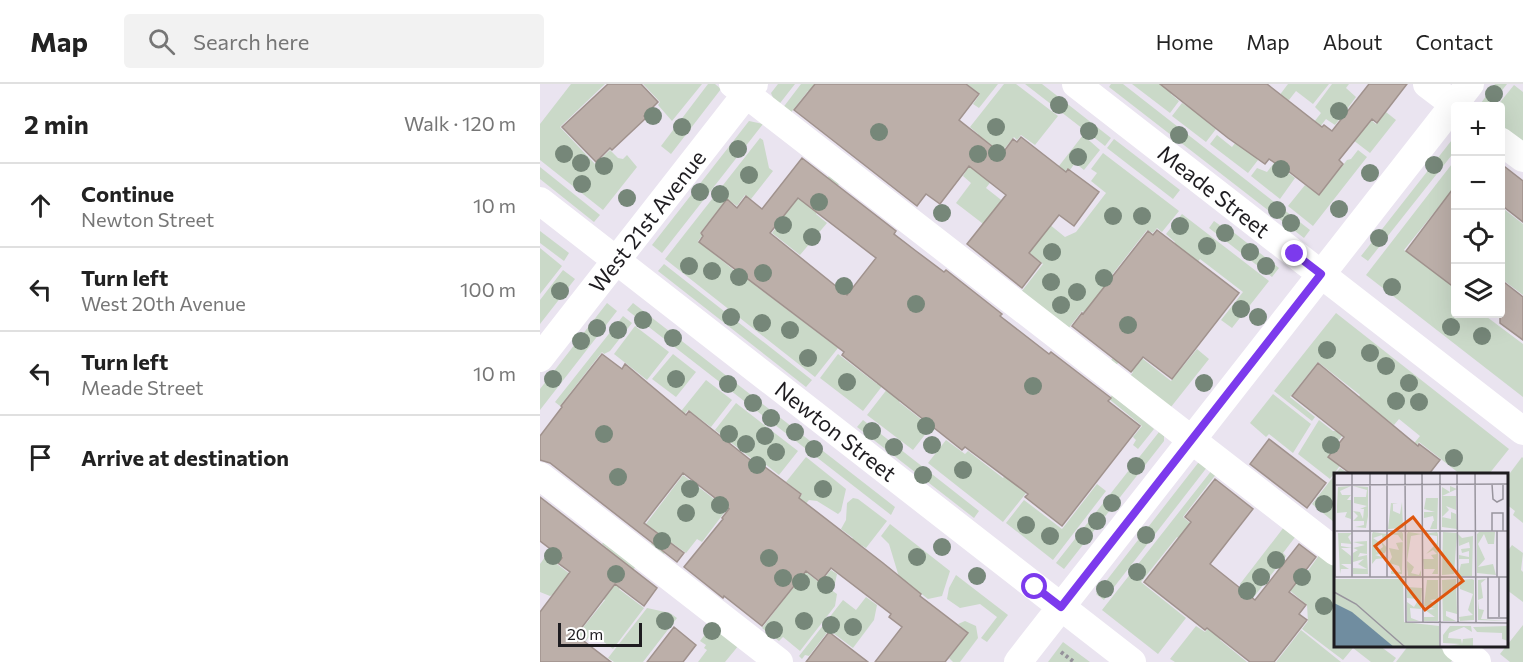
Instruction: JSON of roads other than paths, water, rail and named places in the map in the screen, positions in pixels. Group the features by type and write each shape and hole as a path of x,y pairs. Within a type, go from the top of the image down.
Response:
{"street":[{"name":"Meade Street","path":"1076,84 1523,431"},
{"path":"1018,662 1460,98 1427,84"},
{"path":"744,87 1334,551"},
{"name":"West 21st Avenue","path":"540,358 744,87"},
{"path":"1505,145 1523,158"},
{"name":"Newton Street","path":"540,201 1132,662"},
{"path":"540,476 779,662"},
{"path":"1458,647 1477,662"}]}
